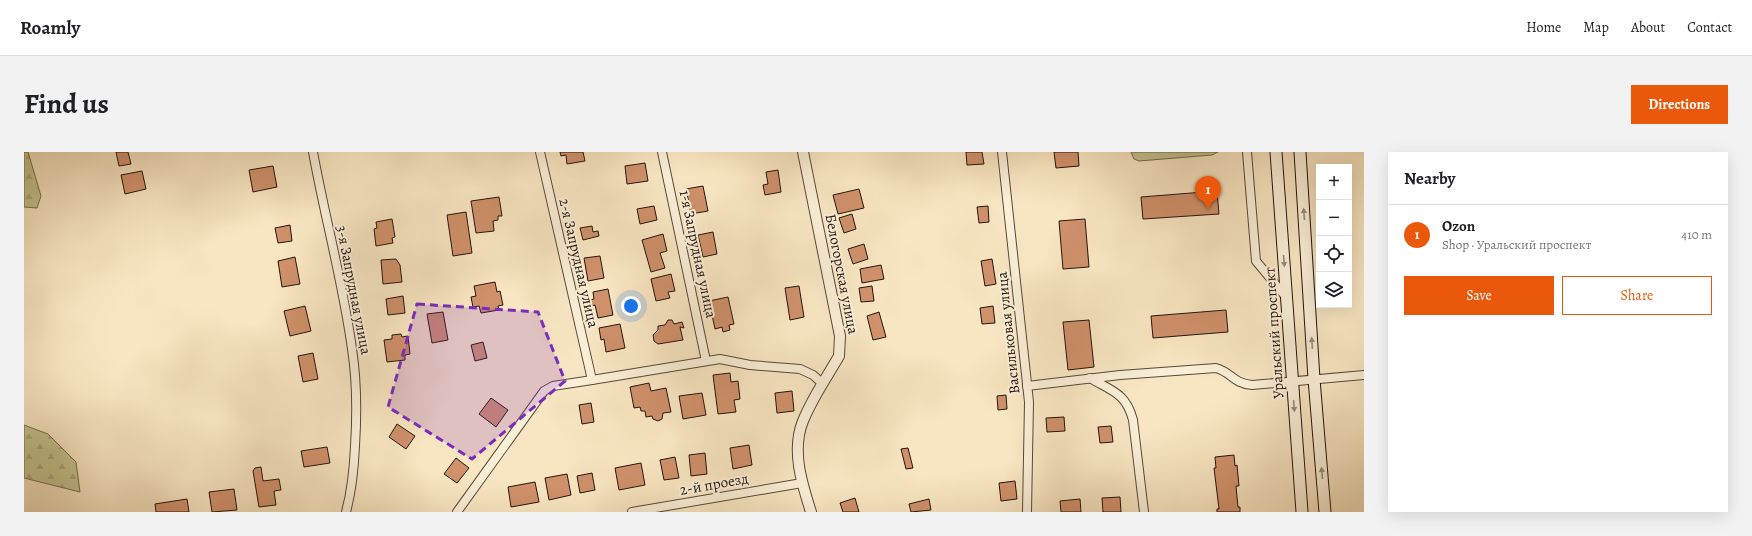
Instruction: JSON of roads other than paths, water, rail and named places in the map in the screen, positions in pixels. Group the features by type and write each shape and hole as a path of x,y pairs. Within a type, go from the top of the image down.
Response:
{"main road":[{"name":"Уральский проспект","path":"1276,152 1302,512"},
{"path":"1300,152 1314,379 1325,512"}],"street":[{"name":"3-я Запрудная улица","path":"313,152 353,350 356,395 356,434 353,480 346,512"},
{"name":"2-я Запрудная улица","path":"540,152 592,380"},
{"name":"1-я Запрудная улица","path":"662,152 706,361"},
{"name":"Белогорская улица","path":"803,152 840,336 839,356 803,421 799,438 798,454 802,483 811,512"},
{"name":"Васильковая улица","path":"1002,152 1028,386 1027,512"},
{"path":"1247,152 1256,261 1286,297"},
{"path":"457,512 544,392 553,386 706,361 728,360 750,365 800,369 813,375 823,384"},
{"path":"1028,386 1090,378 1216,368 1223,370 1241,384 1252,385 1364,375"},
{"path":"1090,378 1123,397 1130,410 1134,427 1144,512"},
{"name":"2-й проезд","path":"632,512 802,483"}],"place":[{"name":"Ozon","path":"1208,209"}]}
